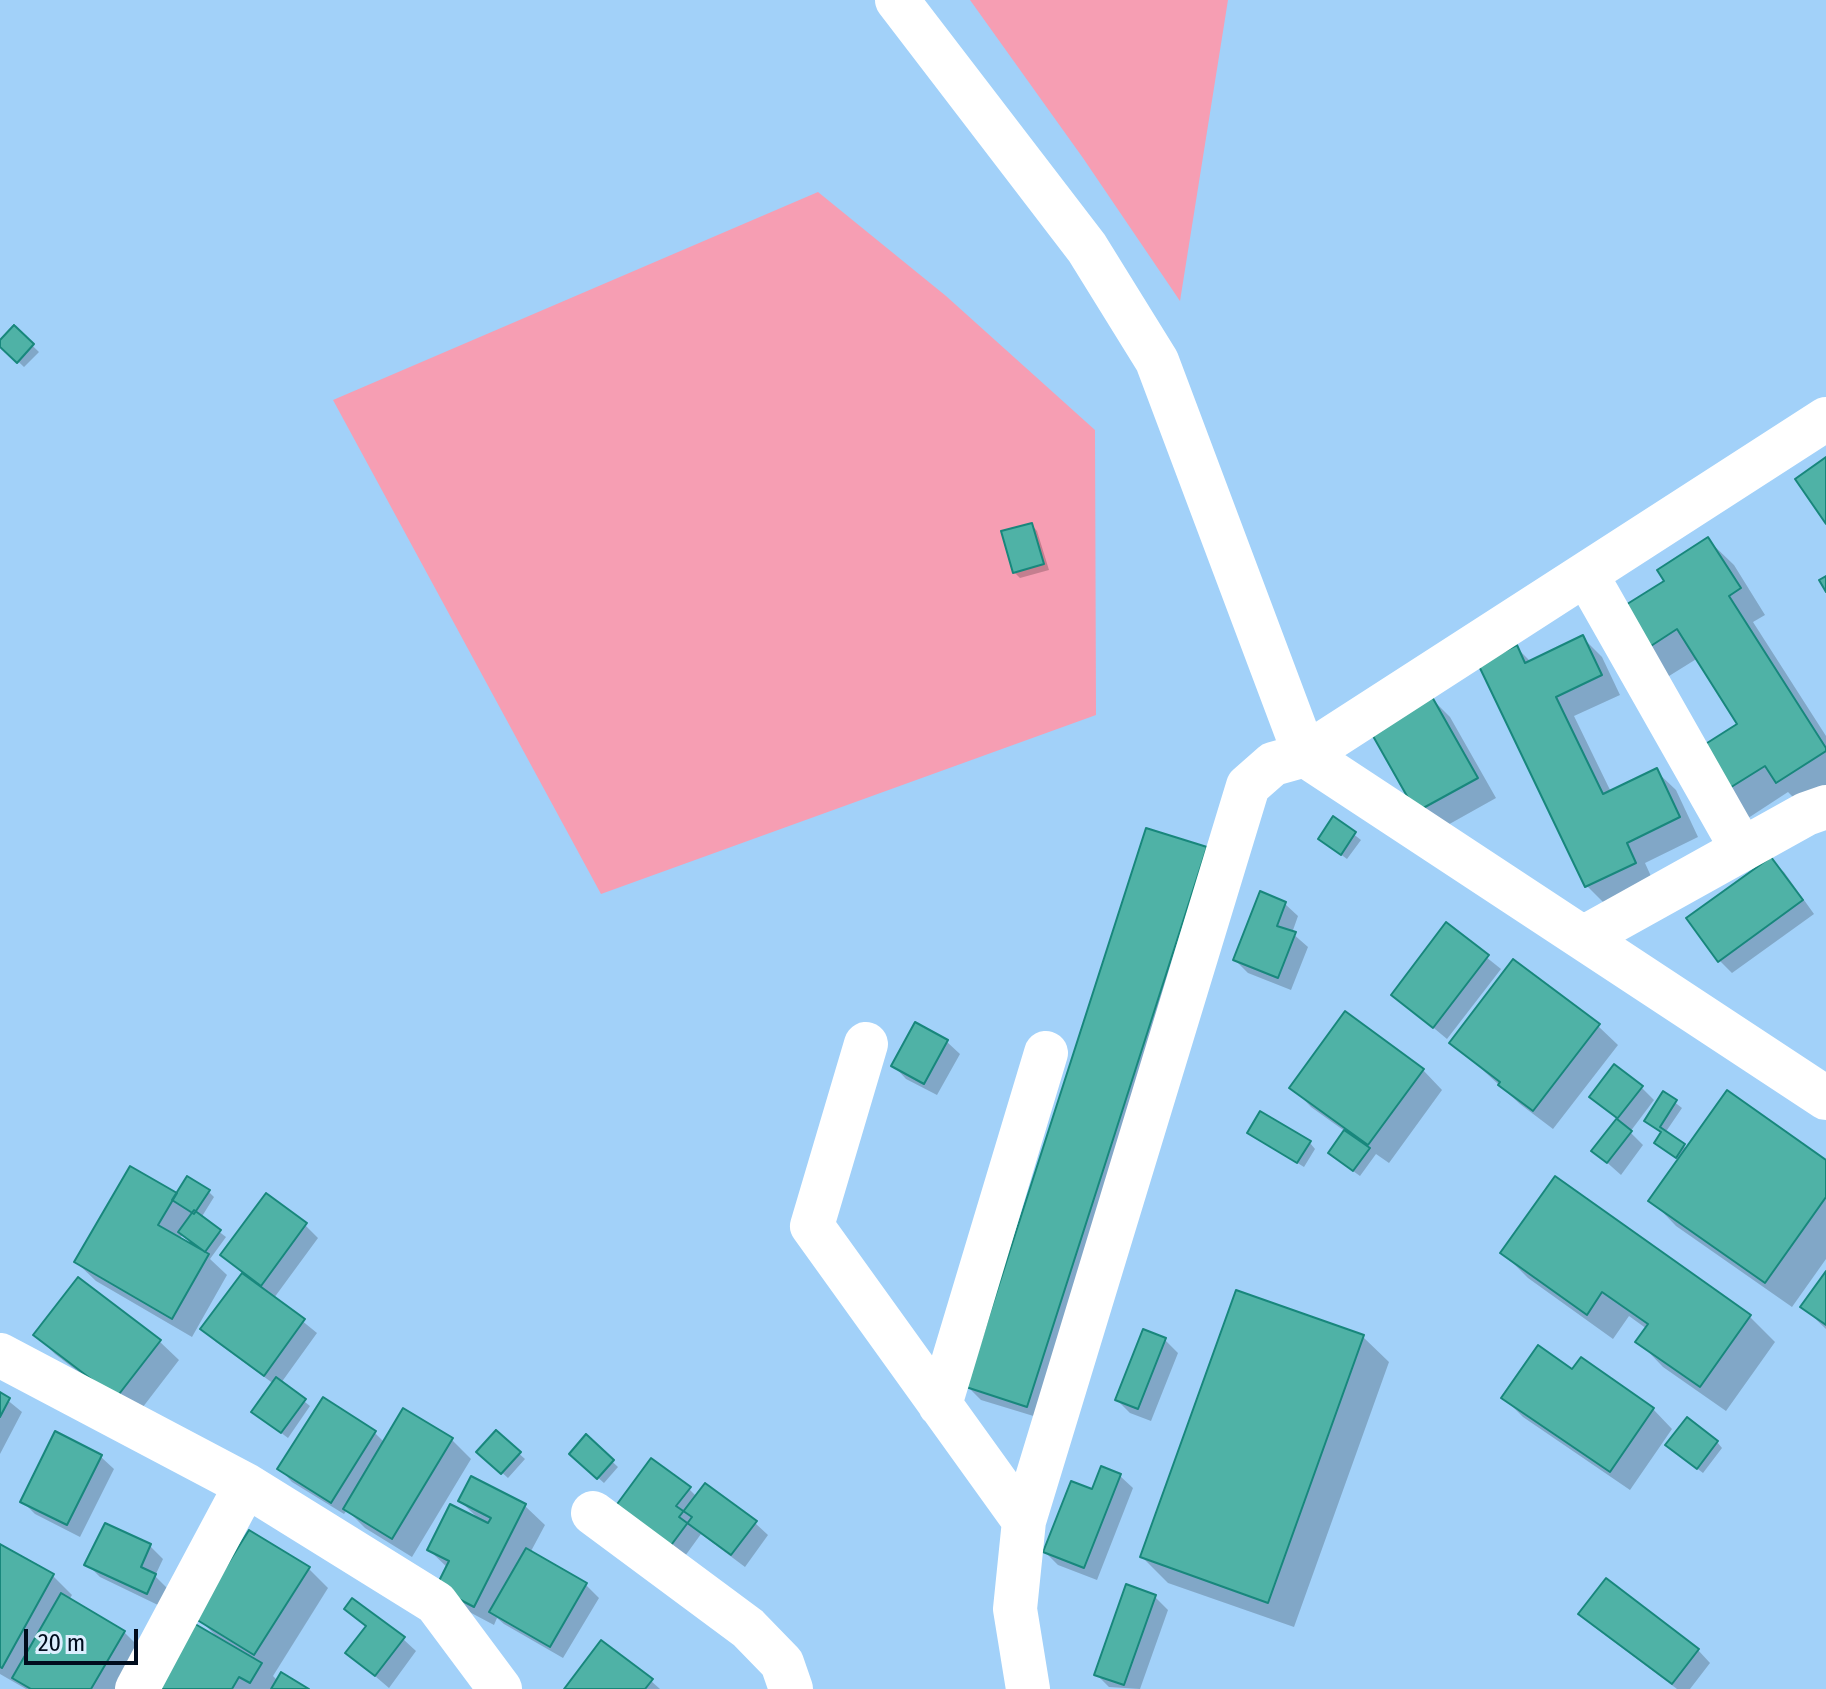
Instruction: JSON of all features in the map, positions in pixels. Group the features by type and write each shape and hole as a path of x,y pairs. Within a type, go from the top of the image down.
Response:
{"street":[{"path":"897,0 1087,248 1157,361 1305,755 1826,1098"},
{"path":"1028,1689 1015,1609 1024,1521 1248,786 1273,764 1305,755 1826,419"},
{"path":"1586,574 1742,849"},
{"path":"1583,938 1806,814 1826,807"},
{"path":"866,1044 812,1226 1024,1521"},
{"path":"940,1405 1046,1053"},
{"path":"0,1355 246,1485 436,1603 500,1689"},
{"path":"137,1689 246,1485"},
{"path":"593,1513 748,1628 782,1663 791,1689"}],"shaded area":[{"path":"970,0 1228,0 1180,301 1083,158"},
{"path":"818,192 946,296 1095,430 1096,715 601,894 333,400"}],"building":[{"path":"14,325 34,344 17,363 0,347 0,340"},
{"path":"1826,457 1826,524 1795,479"},
{"path":"1032,523 1044,564 1013,573 1001,531"},
{"path":"1708,537 1741,588 1729,596 1826,748 1826,751 1776,783 1765,766 1712,799 1685,757 1737,724 1677,629 1634,657 1608,616 1664,581 1657,570"},
{"path":"1826,576 1826,592 1819,580"},
{"path":"1583,635 1602,675 1556,697 1603,794 1657,768 1680,817 1627,843 1636,863 1585,887 1478,664 1517,645 1525,663"},
{"path":"1431,695 1478,778 1416,812 1369,729"},
{"path":"1333,816 1356,832 1341,855 1318,839"},
{"path":"1146,828 1207,847 1027,1407 966,1387"},
{"path":"1771,857 1803,900 1718,962 1686,918"},
{"path":"1260,891 1286,902 1277,926 1296,932 1278,978 1233,960"},
{"path":"1446,922 1489,955 1433,1028 1391,995"},
{"path":"1513,959 1600,1024 1533,1111 1449,1043"},
{"path":"1345,1011 1424,1069 1368,1145 1289,1088"},
{"path":"915,1022 948,1040 924,1084 891,1066"},
{"path":"1614,1064 1643,1086 1617,1119 1632,1131 1607,1163 1591,1151 1617,1118 1589,1097"},
{"path":"1727,1090 1826,1160 1826,1197 1765,1283 1648,1201"},
{"path":"1663,1091 1677,1100 1660,1127 1685,1144 1676,1158 1654,1143 1661,1132 1644,1121"},
{"path":"1260,1111 1311,1141 1297,1163 1247,1133"},
{"path":"1344,1130 1370,1148 1353,1171 1328,1153"},
{"path":"130,1166 177,1193 158,1225 209,1254 172,1319 74,1262"},
{"path":"187,1176 210,1190 194,1214 172,1200"},
{"path":"1555,1176 1751,1315 1700,1387 1635,1342 1648,1324 1602,1292 1587,1315 1500,1253"},
{"path":"266,1193 307,1223 261,1286 220,1255"},
{"path":"194,1210 221,1230 205,1252 178,1232"},
{"path":"1826,1271 1826,1325 1800,1307"},
{"path":"242,1273 305,1319 264,1376 200,1329"},
{"path":"78,1277 161,1340 116,1398 33,1335"},
{"path":"1236,1290 1364,1335 1268,1603 1140,1557"},
{"path":"1143,1329 1166,1338 1138,1409 1115,1400"},
{"path":"1538,1345 1572,1369 1581,1357 1654,1408 1610,1472 1501,1398"},
{"path":"276,1377 306,1399 281,1433 251,1412"},
{"path":"0,1392 10,1398 0,1417"},
{"path":"323,1397 376,1431 331,1503 277,1469"},
{"path":"403,1408 453,1438 392,1539 343,1509"},
{"path":"1687,1417 1718,1441 1697,1469 1665,1445"},
{"path":"496,1430 521,1452 501,1474 476,1452"},
{"path":"55,1431 102,1455 67,1525 20,1502"},
{"path":"586,1434 614,1460 597,1479 569,1454"},
{"path":"651,1458 691,1487 676,1506 692,1517 666,1552 612,1511"},
{"path":"1101,1466 1121,1474 1084,1568 1043,1552 1071,1481 1092,1489"},
{"path":"471,1476 526,1504 474,1607 436,1587 449,1561 427,1550 450,1504 488,1523 491,1518 458,1501"},
{"path":"705,1483 757,1521 731,1555 679,1517"},
{"path":"105,1523 151,1544 141,1567 156,1574 147,1594 84,1565"},
{"path":"249,1530 310,1567 254,1655 194,1618"},
{"path":"0,1544 54,1574 2,1668 0,1667"},
{"path":"526,1548 587,1583 550,1647 489,1612"},
{"path":"1606,1578 1699,1649 1672,1684 1578,1614"},
{"path":"1126,1584 1156,1595 1124,1685 1094,1675"},
{"path":"61,1593 125,1631 91,1689 31,1689 12,1678"},
{"path":"352,1598 405,1637 375,1676 345,1653 366,1626 344,1609"},
{"path":"190,1621 262,1663 250,1683 239,1677 232,1689 151,1689"},
{"path":"601,1640 653,1679 645,1689 564,1689"},
{"path":"281,1672 309,1689 271,1689"}]}
